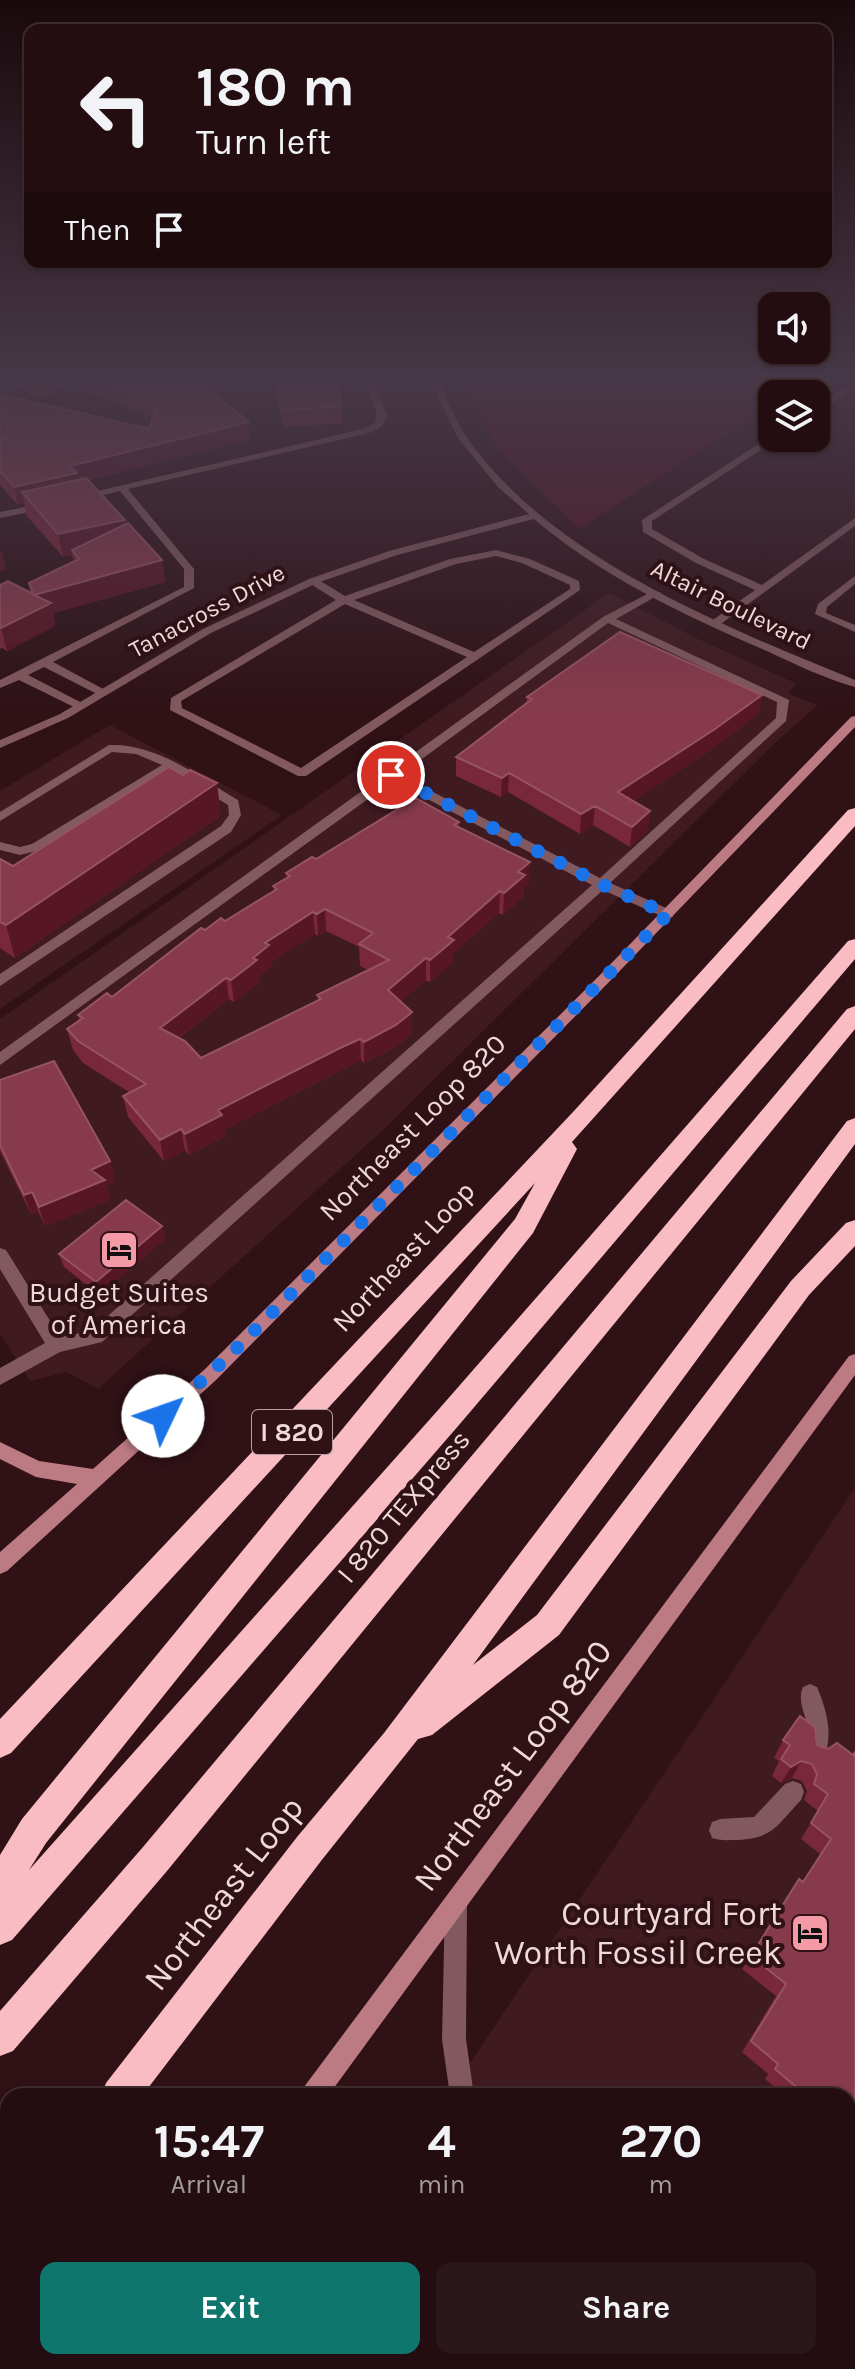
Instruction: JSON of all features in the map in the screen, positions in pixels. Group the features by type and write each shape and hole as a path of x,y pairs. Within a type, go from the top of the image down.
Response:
{"highway":[{"name":"Northeast Loop","path":"0,1742 581,1118 855,814"},
{"name":"I 820 TEXpress","path":"0,1928 489,1371 855,946"},
{"name":"I 820 TEXpress","path":"0,2038 155,1859 855,1014"},
{"path":"0,1886 34,1831 524,1226 581,1118"},
{"name":"Northeast Loop","path":"125,2088 309,1849 395,1744 855,1127"},
{"path":"395,1744 548,1625 800,1288 855,1230"}],"main road":[{"name":"Northeast Loop 820","path":"0,1565 221,1364 668,914 855,720"},
{"name":"Northeast Loop 820","path":"319,2088 855,1361"},
{"path":"0,1450 36,1469 94,1478"}],"street":[{"path":"0,515 111,492"},
{"path":"0,685 189,588 189,569 125,492"},
{"name":"Altair Boulevard","path":"508,492 610,568 714,624 855,684"},
{"path":"691,492 647,520 647,530 700,561 763,589"},
{"name":"Tanacross Drive","path":"0,744 80,706 207,631 313,581 393,553 536,515"},
{"path":"714,624 855,521"},
{"path":"496,553 526,561 575,583 575,590 475,656 302,773 176,710 175,700 344,600 454,561 496,553"},
{"path":"855,579 822,606 820,614 855,629"},
{"path":"313,581 344,600 475,656"},
{"path":"0,1060 607,619 657,593"},
{"path":"0,1377 56,1345 96,1337 782,719 783,700 607,619"},
{"path":"44,662 103,693"},
{"path":"19,675 80,706"},
{"path":"0,817 109,749 121,747 142,751 234,803 235,815 226,829 0,981"},
{"path":"0,846 20,851 36,847 169,766"},
{"path":"391,775 601,884 668,914"},
{"path":"0,1255 56,1345"},
{"path":"810,1694 820,1735 816,1753"},
{"path":"720,1830 759,1828 793,1792"},
{"path":"456,1900 454,2039 461,2088"}],"shaded area":[{"path":"541,492 637,492 579,529"},
{"path":"609,593 696,638 797,684 787,693 818,705 775,743 383,1130 98,1389 67,1372 30,1381 0,1334 0,1019"},
{"path":"110,725 282,815 0,1009 0,791"},
{"path":"855,1488 855,2088 453,2088"}],"building":[{"path":"22,492 99,492 125,520 58,534"},
{"path":"128,523 162,560 34,595 51,603 0,628 0,585 8,581 33,594 29,583 79,559 72,550"},
{"path":"620,632 762,695 618,792 650,811 632,827 595,806 581,814 509,773 502,778 456,757 532,699 527,697"},
{"path":"169,767 183,775 190,770 217,783 6,925 0,922 0,859 13,866"},
{"path":"416,798 459,822 454,825 530,862 518,872 525,875 504,893 500,891 448,937 454,940 430,960 426,958 388,990 412,1012 396,1025 364,1042 360,1039 340,1048 218,1110 222,1115 185,1134 181,1129 160,1140 123,1096 146,1084 78,1041 67,1029 83,1018 78,1015 107,993 112,997 201,928 205,930 221,918 225,921 277,889 273,886 290,876 286,873 312,857 316,859","holes":["325,909 373,933 359,944 389,960 317,995 321,999 201,1058 185,1041 160,1028 226,978 231,980 257,960 253,958 269,945 265,943 313,912 317,914"]},
{"path":"54,1061 110,1161 91,1170 105,1180 39,1207 32,1192 24,1195 0,1145 0,1080"},
{"name":"Budget Suites of America","path":"126,1200 162,1226 96,1282 59,1254"},
{"name":"Courtyard Fort Worth Fossil Creek","path":"800,1716 815,1727 817,1745 828,1749 837,1743 853,1755 855,1752 855,2088 798,2088 775,2069 778,2064 751,2041 786,1984 751,1956 799,1879 803,1882 831,1839 811,1823 828,1794 814,1784 817,1774 812,1764 801,1761 791,1767 781,1759 790,1745 783,1740"}],"place":[{"name":"Budget Suites of America","path":"119,1250"},
{"name":"Courtyard Fort Worth Fossil Creek","path":"810,1933"}],"route":[{"path":"163,1416 210,1375 668,914 601,884 391,775"}]}
